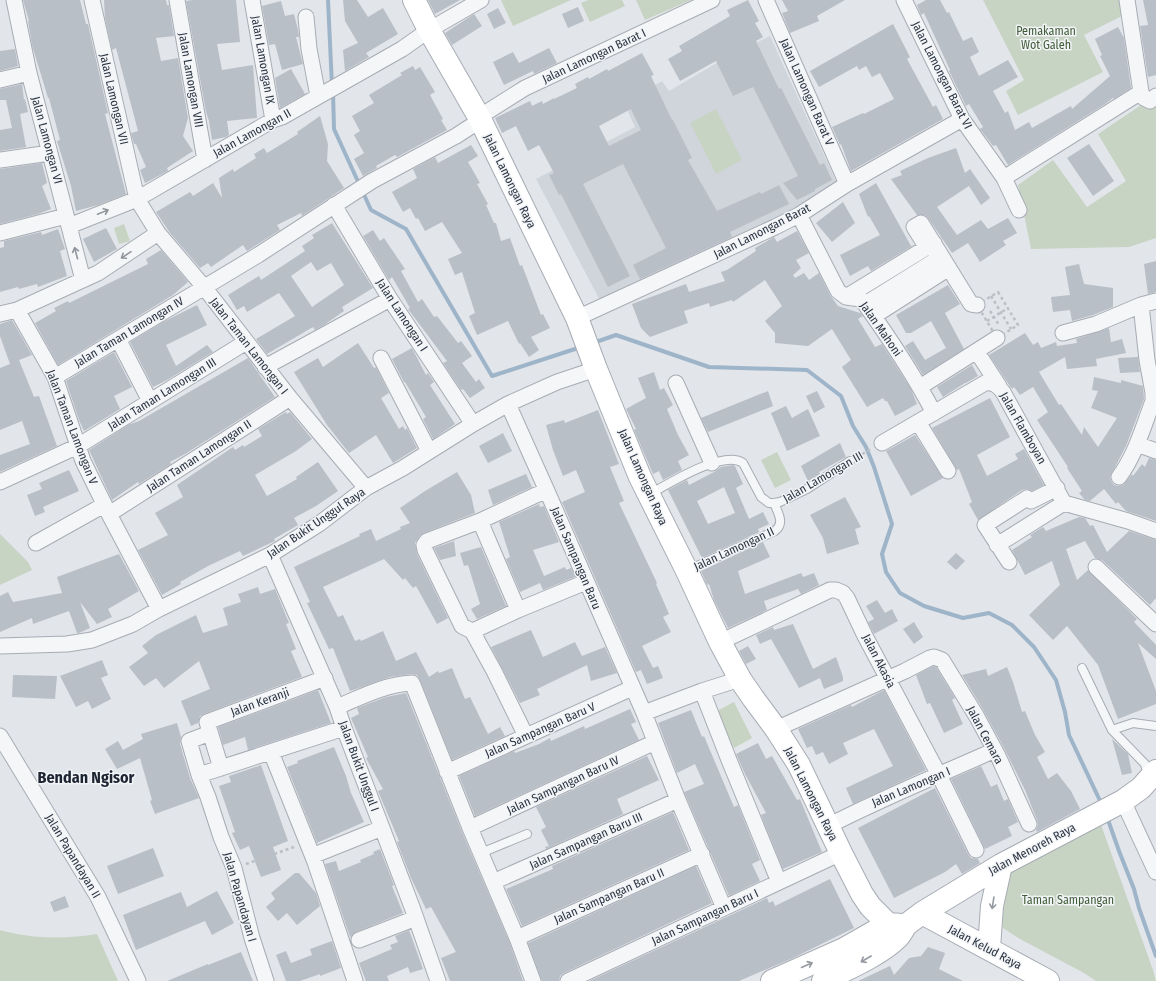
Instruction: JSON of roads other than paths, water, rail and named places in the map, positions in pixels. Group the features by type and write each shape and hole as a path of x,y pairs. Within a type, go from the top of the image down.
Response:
{"street":[{"path":"0,1 6,0"},
{"name":"Jalan Lamongan VI","path":"14,0 29,73 83,280"},
{"name":"Jalan Lamongan VII","path":"92,0 137,199"},
{"name":"Jalan Lamongan VIII","path":"177,0 205,160"},
{"name":"Jalan Lamongan IX","path":"252,0 273,120"},
{"name":"Jalan Lamongan Raya","path":"414,0 429,30 479,117 578,320 595,366 649,494 687,570 720,642 740,679 776,729 799,765 841,853 870,906 903,925"},
{"name":"Jalan Lamongan II","path":"0,233 68,221 137,199 273,120 282,117 402,49 429,30 480,0"},
{"name":"Jalan Lamongan Barat I","path":"479,117 525,88 712,0"},
{"name":"Jalan Lamongan Barat V","path":"766,0 847,184"},
{"name":"Jalan Lamongan Barat VI","path":"904,0 962,119 1004,178 1019,210"},
{"path":"1004,178 1149,94 1127,0"},
{"path":"306,17 309,49 318,96"},
{"path":"0,80 29,73"},
{"path":"204,287 258,255 350,194 456,136 473,125 479,117"},
{"name":"Jalan Lamongan Barat","path":"578,320 768,231 799,214 847,184 962,119"},
{"path":"0,160 50,153"},
{"name":"Jalan Taman Lamongan I","path":"137,199 158,233 204,287 290,398 366,488"},
{"name":"Jalan Lamongan I","path":"334,205 390,299 473,424"},
{"name":"Jalan Mahoni","path":"799,214 838,291 846,297 861,299 870,310 920,387 934,413"},
{"path":"0,314 17,310 98,273 158,233"},
{"path":"846,297 931,246 949,268 971,304 980,303"},
{"path":"870,310 934,261"},
{"path":"870,310 949,268"},
{"name":"Jalan Taman Lamongan IV","path":"55,377 204,287"},
{"path":"266,367 390,299"},
{"path":"1063,333 1096,324 1149,303 1147,360 1153,393 1152,401 1138,444 1128,465 1119,477"},
{"name":"Jalan Taman Lamongan V","path":"17,310 55,377 83,462 159,609"},
{"path":"920,387 1001,336"},
{"path":"118,339 150,401"},
{"name":"Jalan Taman Lamongan III","path":"0,482 78,446 246,342"},
{"path":"977,352 999,386"},
{"path":"381,358 429,451"},
{"name":"Jalan Bukit Unggul Raya","path":"0,646 67,644 92,640 133,624 159,609 270,556 319,524 366,488 508,404 595,366"},
{"name":"Jalan Flamboyan","path":"882,443 985,383 990,382 999,386 1064,503"},
{"path":"676,383 712,463"},
{"name":"Jalan Taman Lamongan II","path":"36,543 106,509 290,398"},
{"name":"Jalan Sampangan Baru","path":"508,404 548,491 586,582 644,713 678,800 724,908"},
{"path":"918,422 948,471"},
{"path":"1138,444 1156,451"},
{"path":"1009,562 985,525 1027,498 1031,501 1057,488"},
{"path":"526,736 494,670 472,631 462,626 425,550 424,545 427,541 480,521 536,494 548,491"},
{"path":"997,545 1064,503 1128,521 1156,532"},
{"path":"480,521 518,610"},
{"name":"Jalan Bukit Unggul I","path":"270,556 337,706 438,981"},
{"path":"1096,567 1156,624"},
{"path":"472,631 586,582"},
{"name":"Jalan Akasia","path":"720,642 830,590 843,592 976,850"},
{"name":"Jalan Cemara","path":"887,678 905,671 930,658 939,658 977,716 995,750 1029,824"},
{"name":"Jalan Keranji","path":"210,733 207,722 325,678"},
{"path":"776,729 887,678"},
{"path":"644,713 702,690 740,679"},
{"path":"337,706 385,688 404,683 412,683 470,828 517,938 533,981"},
{"name":"Jalan Sampangan Baru V","path":"448,772 632,688"},
{"path":"702,690 779,882"},
{"path":"221,768 210,733 189,741 199,775 221,768 271,752 344,728"},
{"name":"Jalan Papandayan II","path":"0,736 98,897 138,981"},
{"name":"Jalan Sampangan Baru IV","path":"470,828 655,742"},
{"name":"Jalan Lamongan I","path":"828,826 864,807 939,776 995,750"},
{"path":"271,752 312,849 355,981"},
{"name":"Jalan Papandayan I","path":"199,775 221,837 234,868 252,938 266,981"},
{"name":"Jalan Menoreh Raya","path":"903,925 1001,865 1120,803 1141,788 1153,775"},
{"name":"Jalan Sampangan Baru III","path":"493,882 678,800"},
{"path":"1120,803 1156,872"},
{"path":"312,849 382,828"},
{"name":"Jalan Sampangan Baru I","path":"568,981 841,853"},
{"name":"Jalan Sampangan Baru II","path":"517,938 702,854"},
{"path":"989,948 992,906 1001,865"},
{"path":"359,940 416,918"},
{"path":"772,981 903,925"},
{"path":"823,981 864,960 889,944 903,925"},
{"name":"Jalan Kelud Raya","path":"903,925 989,948 1048,981"}],"lane":[{"name":"Jalan Lamongan III","path":"649,494 686,474 712,463 732,458 740,460 746,467 761,496 769,503 774,503 780,502 807,489 850,461"},
{"name":"Jalan Lamongan II","path":"687,570 775,531 780,527 781,522 774,503"},
{"path":"1082,668 1112,730 1145,764 1153,775"},
{"path":"1112,730 1133,723 1156,726"},
{"path":"481,853 527,834"}],"waterway":[{"path":"328,0 332,86"},
{"path":"333,92 334,129 371,210 406,229 492,376 581,347"},
{"path":"593,343 616,335 709,367 807,370 841,396 853,426 866,447 874,467 892,524 882,554 886,572 900,593 924,606 963,618 989,613 1012,625 1034,647 1056,680 1065,712 1069,735 1102,805"},
{"path":"1107,817 1134,889 1156,956"}],"district":[{"name":"Bendan Ngisor","path":"86,777"}],"park label":[{"name":"Pemakaman Wot Galeh","path":"1046,38"},
{"name":"Taman Sampangan","path":"1068,900"}]}
